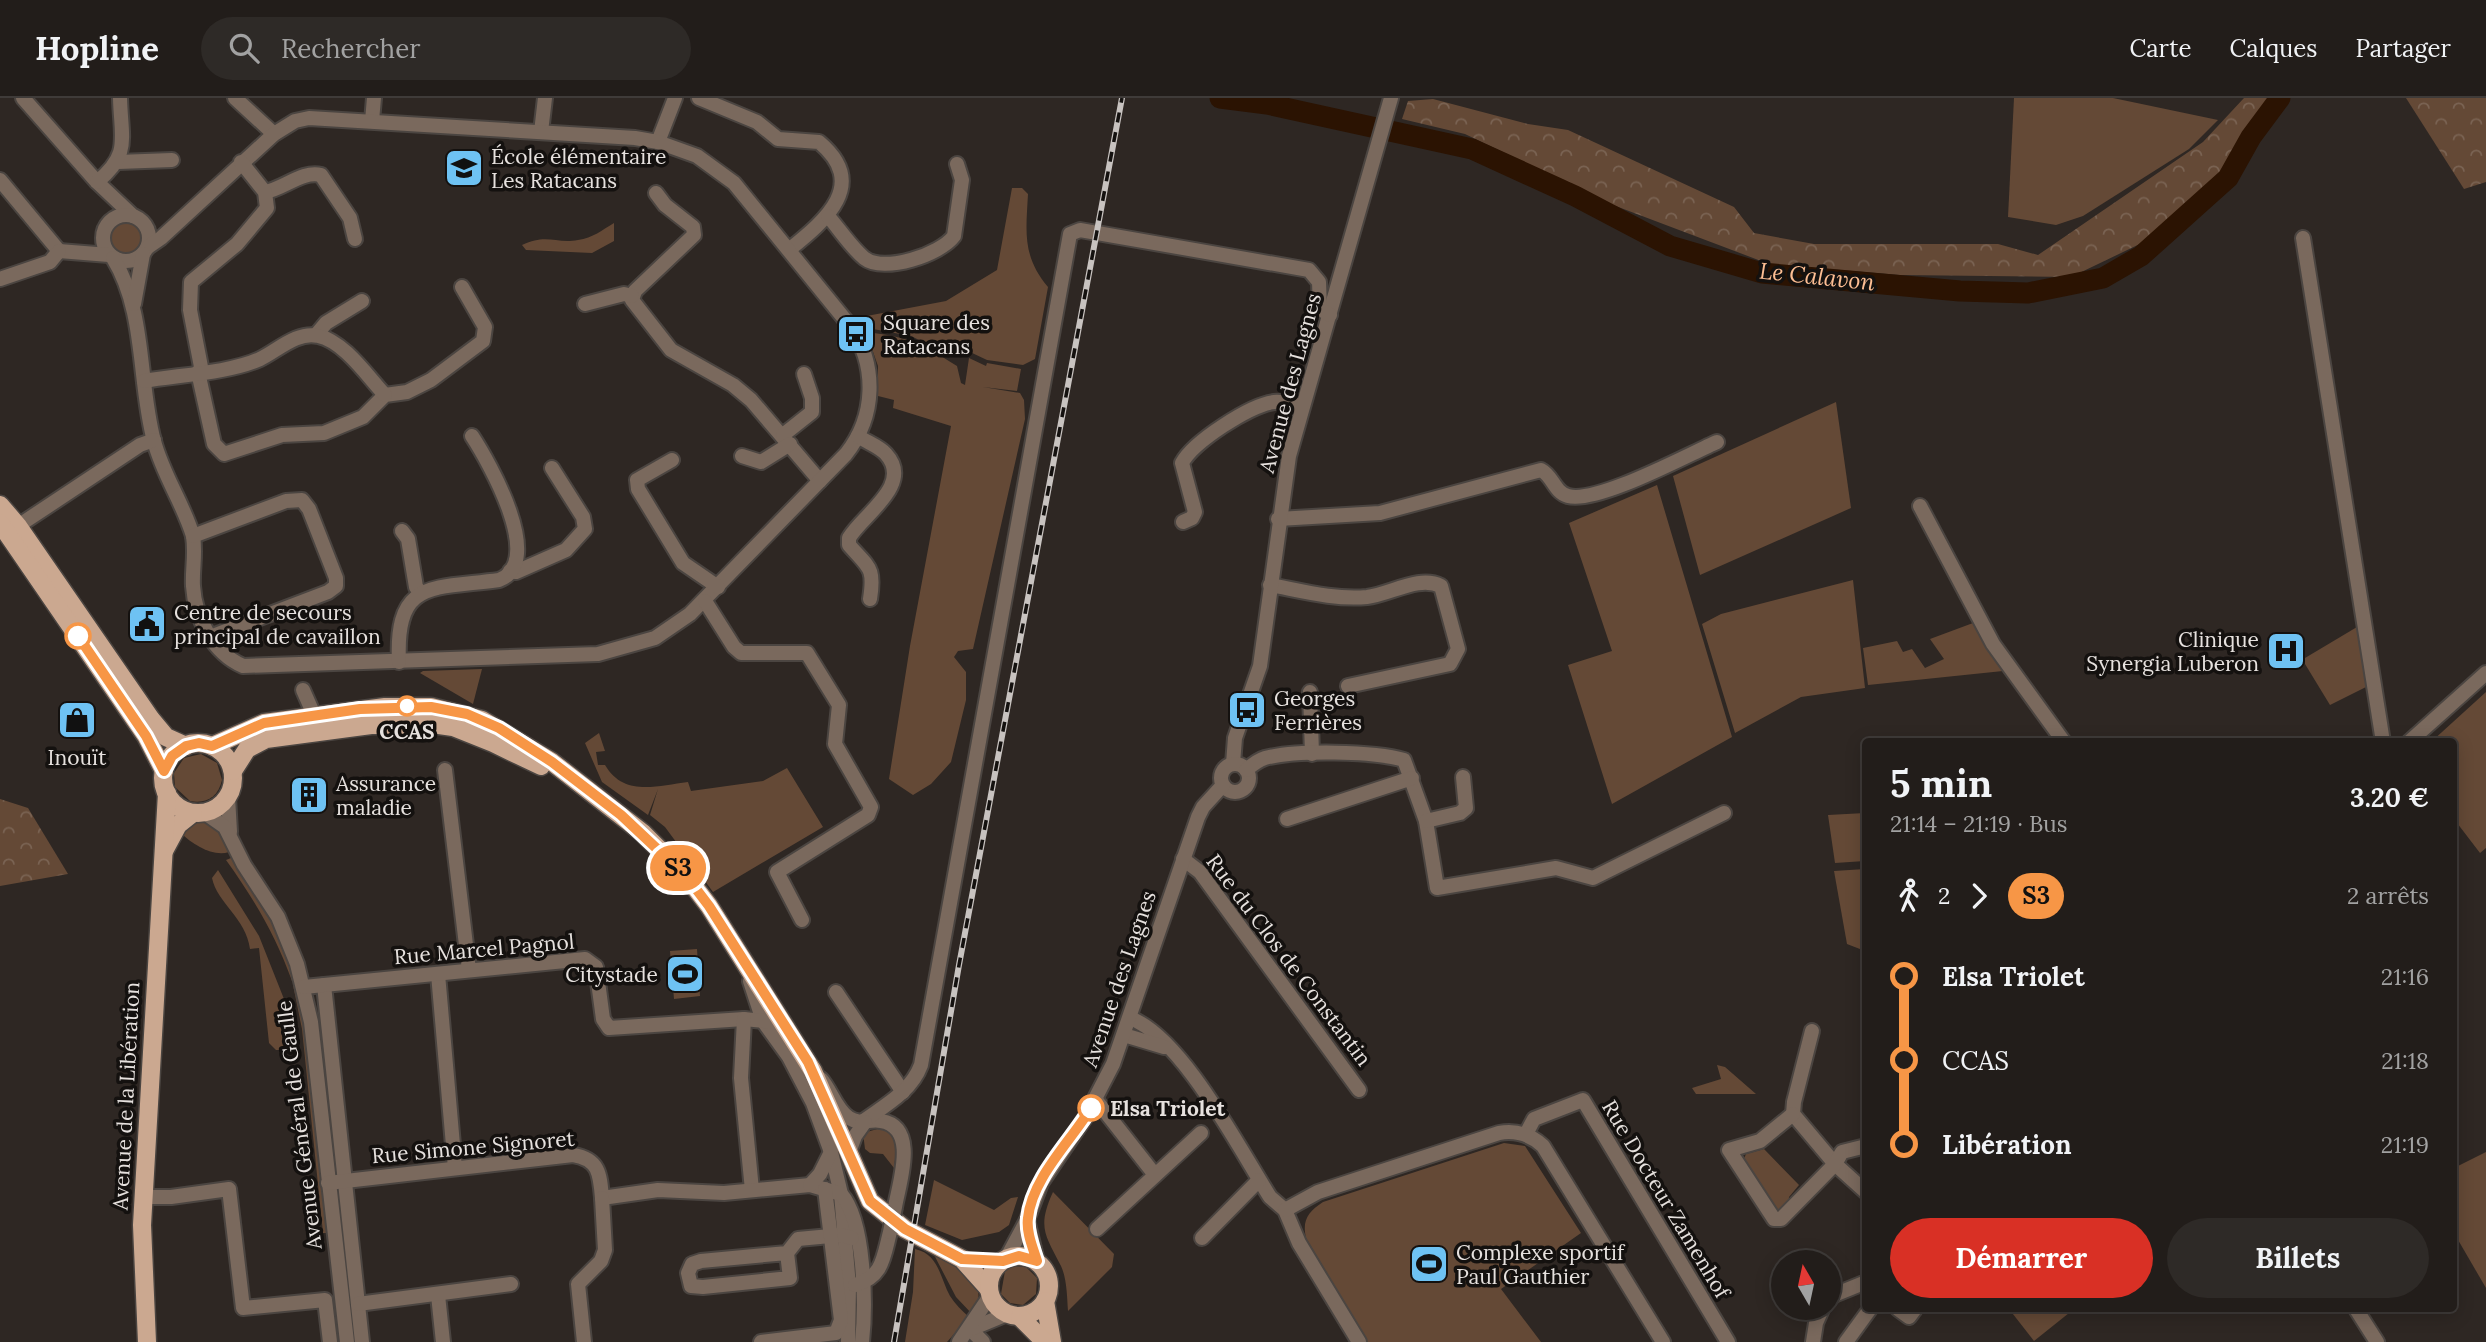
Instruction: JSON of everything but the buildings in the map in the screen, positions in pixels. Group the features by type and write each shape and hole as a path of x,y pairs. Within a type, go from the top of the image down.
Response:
{"main road":[{"path":"0,505 18,526 150,719 166,737 186,746"},
{"path":"0,523 146,736 164,771 167,793 177,806 199,813 214,810 228,797 233,771 247,749 266,738 402,723 453,727 530,760 621,815"},
{"path":"212,746 253,726 287,719 407,706 467,714 499,728 531,748 621,815 687,877 813,1072 840,1153 879,1210 905,1229 962,1259 989,1292 997,1307 1014,1315 1042,1336 1045,1342"},
{"path":"164,771 172,756 186,746 199,743 212,746 226,756 233,771"},
{"name":"Avenue de la Libération","path":"146,1342 141,1244 167,793"},
{"name":"Avenue de la Libération","path":"163,853 178,825 199,813"},
{"path":"962,1259 1005,1260 1019,1256 1037,1261 1049,1280 1045,1301 1052,1342"},
{"path":"989,1292 993,1270 1005,1260"},
{"path":"1014,1315 1037,1311 1045,1301"}],"street":[{"path":"23,98 97,182 138,219 149,234 133,309"},
{"path":"118,162 120,98"},
{"path":"235,98 274,134"},
{"path":"372,121 374,98"},
{"path":"541,132 545,98"},
{"path":"658,142 675,98"},
{"path":"699,98 757,122 778,139 819,142 837,162 842,180 836,202 828,216 790,249"},
{"name":"Avenue des Lagnes","path":"1240,767 1235,738 1260,666 1278,519 1289,456 1301,406 1330,315 1391,98"},
{"path":"0,180 66,251 111,256 125,261 145,251 274,134 295,121 309,118 372,121 658,142 697,156 717,169 751,201 851,327 866,355 869,401 858,436 820,481 705,601 669,630 620,650 300,667 243,666 230,660 209,637 194,600 196,553 192,536 154,440 133,309 123,276 111,256 103,245 103,234 111,220 121,215 165,224 181,218"},
{"path":"97,182 118,162 172,160"},
{"path":"242,162 265,192 267,208 237,244 191,282 190,310 200,372 214,444 224,454 282,435 324,433 363,417 385,395 407,392 431,380 486,337 485,327 462,287"},
{"path":"828,216 865,259 875,264 898,262 936,252 954,236 962,180 957,164"},
{"path":"265,192 278,190 307,174 321,175 350,218 355,239"},
{"path":"632,296 694,235 692,227 665,205 656,193"},
{"path":"109,194 111,220"},
{"path":"810,1185 855,1136 863,1122 898,1096 916,1078 925,1042 1070,234 1080,230 1143,239 1309,270 1319,282 1320,309 1330,315"},
{"path":"0,279 50,262 66,251 103,234"},
{"path":"2303,239 2383,738"},
{"path":"585,304 624,295 632,296"},
{"path":"632,296 651,327 671,350 733,386 786,440 820,481"},
{"path":"316,335 326,323 362,301"},
{"path":"144,381 246,364 300,337 316,335 331,340 385,395"},
{"path":"742,456 761,461 786,440 812,412 812,398 804,374"},
{"path":"1183,522 1192,518 1195,512 1182,463 1188,453 1205,438 1263,405 1281,402 1301,406"},
{"path":"399,662 401,615 421,593 499,580 510,571 516,554 517,534 503,494 472,436"},
{"path":"858,436 887,454 892,467 892,485 885,498 849,538 849,545 869,565 873,576 870,599"},
{"path":"18,526 140,445 154,440"},
{"path":"1278,519 1380,513 1541,470 1548,474 1558,491 1568,496 1586,497 1612,489 1717,442"},
{"path":"672,460 637,480 638,489 683,563 718,587"},
{"path":"510,571 516,572 566,550 585,529 583,517 552,468"},
{"path":"192,536 286,501 302,500 309,509 336,578 336,586 328,592 209,637"},
{"path":"1920,506 1993,644 2061,738"},
{"path":"402,531 408,539 416,587 421,593"},
{"path":"1270,585 1349,598 1370,596 1426,582 1441,586 1458,649 1455,658 1440,667 1348,686"},
{"path":"705,601 734,647 741,653 807,653 839,705 835,744 871,807 868,815 777,872 802,920"},
{"path":"287,719 302,703 300,667"},
{"path":"2413,738 2486,673"},
{"path":"266,738 285,729 309,725 314,715 303,690"},
{"path":"1310,692 1312,754"},
{"path":"1240,767 1247,783 1241,790 1231,791 1223,785 1222,772 1268,758 1312,754 1390,756 1404,760 1426,821 1437,888 1556,868 1593,878 1724,813"},
{"path":"445,770 469,970"},
{"path":"1426,821 1460,813 1466,807 1463,777"},
{"path":"1287,819 1412,778"},
{"name":"Avenue des Lagnes","path":"1005,1260 1027,1220 1041,1183 1096,1100 1124,1035 1203,807 1223,785"},
{"name":"Avenue Général de Gaulle","path":"228,797 231,837"},
{"name":"Avenue Général de Gaulle","path":"199,813 221,822 231,837 244,865 278,918 304,987 311,1022 347,1342"},
{"name":"Rue du Clos de Constantin","path":"1183,859 1200,872 1359,1090"},
{"path":"741,957 763,1021 789,1058 840,1153 838,1235 841,1320 836,1332 761,1342"},
{"name":"Rue Marcel Pagnol","path":"304,987 585,959 596,967 603,1019 615,1030 744,1019 783,1023"},
{"path":"438,974 455,1168"},
{"path":"324,985 362,1342"},
{"path":"836,992 898,1096"},
{"path":"1130,1018 1146,1025 1186,1066 1274,1204 1285,1210 1299,1242 1359,1342"},
{"path":"744,1019 741,1079 752,1190"},
{"path":"1812,1031 1793,1114 1835,1164 1862,1188"},
{"path":"1124,1035 1169,1049"},
{"path":"813,1072 846,1117 863,1122 879,1120 894,1126"},
{"path":"855,1284 872,1279 878,1270 890,1232 904,1145 891,1116 898,1096"},
{"path":"1096,1100 1156,1175"},
{"name":"Rue Docteur Zamenhof","path":"1526,1134 1534,1119 1583,1100 1728,1342"},
{"path":"1793,1114 1760,1141 1729,1150 1774,1219 1781,1219 1835,1164 1842,1152 1862,1147"},
{"path":"1285,1210 1318,1192 1499,1133 1511,1131 1526,1134 1543,1146 1663,1342"},
{"path":"1097,1230 1201,1133"},
{"name":"Rue Simone Signoret","path":"328,1183 573,1155 592,1160 600,1171 605,1250 601,1261 578,1284 584,1342"},
{"path":"1202,1238 1259,1180"},
{"path":"602,1198 658,1190 717,1193 810,1185 841,1194 855,1218 858,1244 848,1342"},
{"path":"143,1198 229,1189 243,1308 325,1300 330,1342"},
{"path":"825,1189 855,1284 862,1342"},
{"path":"1027,1220 1037,1261"},
{"path":"787,1253 692,1264 688,1273 691,1286 790,1278 787,1253 798,1239 838,1235 858,1244"},
{"path":"358,1304 511,1284"},
{"path":"1841,1292 1862,1284"},
{"path":"959,1342 970,1329 989,1292"},
{"path":"438,1295 443,1342"},
{"path":"1846,1342 1868,1312"},
{"path":"2358,1312 2377,1342"},
{"path":"970,1329 1014,1315"},
{"path":"1813,1342 1817,1320"},
{"path":"970,1329 983,1342"}],"green space":[{"path":"2014,98 2113,98 2218,120 2189,149 2083,216 2056,225 2008,217"},
{"path":"2244,98 2273,98 2215,185 2146,241 2071,277 1900,275 1769,264 1613,205 1465,134 1402,119 1408,101 1433,99 1528,124 1568,130 1734,207 1754,233 1814,244 1998,244 2038,255 2203,142"},
{"path":"2406,98 2486,98 2486,182 2464,189"},
{"path":"1012,188 1022,188 1028,194 1027,232 1030,254 1048,287 1035,359 1023,365 987,360 970,352 945,353 911,336 862,327 856,318 946,301 997,270"},
{"path":"126,223 138,227 142,239 138,251 126,255 114,251 110,239 114,227"},
{"path":"614,223 614,241 592,253 526,250 522,245 545,239 583,239"},
{"path":"866,332 904,339 934,352 957,366 961,383 965,385 969,358 986,366 987,363 1021,369 1017,391 983,387 1020,393 1024,400 1025,419 973,649 958,651 954,657 966,672 966,700 951,762 931,784 913,795 889,779 910,646 951,426 893,408 894,400 878,396 878,366"},
{"path":"1836,402 1851,508 1700,575 1673,476"},
{"path":"1657,485 1732,737 1612,804 1568,665 1612,651 1569,523"},
{"path":"1853,580 1865,688 1801,697 1735,733 1702,624 1721,614"},
{"path":"1973,623 2003,671 1868,685 1863,648 1897,641 1903,652 1912,649 1925,668 1944,659 1930,639"},
{"path":"2357,627 2366,687 2330,705 2305,664 2305,658"},
{"path":"482,669 473,704 420,673 423,671"},
{"path":"2486,692 2486,848 2480,853 2457,823 2457,738 2435,738"},
{"path":"599,733 605,751 596,752 598,765 605,765 621,782 631,785 653,787 688,782 691,791 763,781 787,768 823,827 713,892 665,827 650,815 658,789 648,815 602,782 585,743"},
{"path":"201,754 217,763 222,780 218,791 211,798 190,801 175,787 174,773 184,758"},
{"path":"0,799 28,808 68,874 0,886"},
{"path":"1862,813 1862,861 1835,863 1828,815"},
{"path":"192,821 206,823 216,829 229,852 216,853 197,846 181,833"},
{"path":"231,858 273,924 296,981 292,981 264,918 226,860"},
{"path":"1862,869 1862,950 1847,944 1834,871"},
{"path":"218,870 259,936 284,999 291,1050 276,1050 269,1043 259,948 250,949 243,928 219,895 212,878"},
{"name":"Citystade","path":"697,949 700,996 674,999 670,951"},
{"path":"297,983 310,1052 328,1233 323,1233 302,1029 293,985"},
{"path":"1717,1065 1725,1067 1756,1094 1696,1094 1692,1088 1721,1079"},
{"path":"881,1128 892,1136 896,1145 894,1168 883,1154 870,1153 865,1149 863,1133"},
{"name":"Complexe sportif Paul Gauthier","path":"1504,1143 1525,1146 1581,1233 1501,1289 1541,1342 1368,1342 1306,1238 1305,1226 1310,1213 1323,1202"},
{"path":"1764,1149 1799,1185 1789,1197 1788,1209 1782,1212 1776,1210 1743,1161 1746,1154"},
{"path":"2486,1152 2486,1288 2457,1238 2457,1166"},
{"path":"934,1180 994,1210 1011,1198 1018,1197 1009,1225 999,1232 962,1240 925,1225"},
{"path":"1053,1192 1114,1254 1112,1267 1068,1311 1063,1271 1047,1238 1044,1223"},
{"path":"915,1249 934,1261 950,1296 969,1317 947,1342 905,1342 913,1292"},
{"path":"932,1251 961,1269 975,1283 978,1302 973,1315 956,1297"},
{"path":"1012,1266 1026,1267 1037,1278 1036,1294 1023,1305 1010,1303 1001,1294 1005,1271"},
{"path":"2011,1312 2070,1312 2034,1341"}],"waterway":[{"name":"Le Calavon","path":"1220,98 1267,104 1472,149 1575,196 1670,246 1762,273 1960,291 2028,293 2103,278 2141,256 2228,178 2251,137 2280,98"}],"railway":[{"path":"894,1342 959,965 1122,98"}],"bus line":[{"name":"S3","path":"78,636 146,736 164,771 172,756 186,746 199,743 212,746 223,743 253,726 264,723 360,709 407,706 431,707 467,714 499,728 552,762 643,833 687,877 709,906 808,1062 830,1106 856,1175 870,1201 905,1229 962,1259 1003,1261 1025,1256 1037,1261 1027,1220 1030,1209 1041,1183 1091,1108"}],"place":[{"name":"École élémentaire Les Ratacans","path":"464,168"},
{"name":"Square des Ratacans","path":"856,334"},
{"name":"Centre de secours principal de cavaillon","path":"147,624"},
{"name":"Clinique Synergia Luberon","path":"2286,651"},
{"name":"CCAS","path":"407,706"},
{"name":"Georges Ferrières","path":"1247,710"},
{"name":"Inouït","path":"77,720"},
{"name":"Assurance maladie","path":"309,795"},
{"name":"Citystade","path":"685,974"},
{"name":"Elsa Triolet","path":"1091,1108"},
{"name":"Complexe sportif Paul Gauthier","path":"1429,1264"}]}
